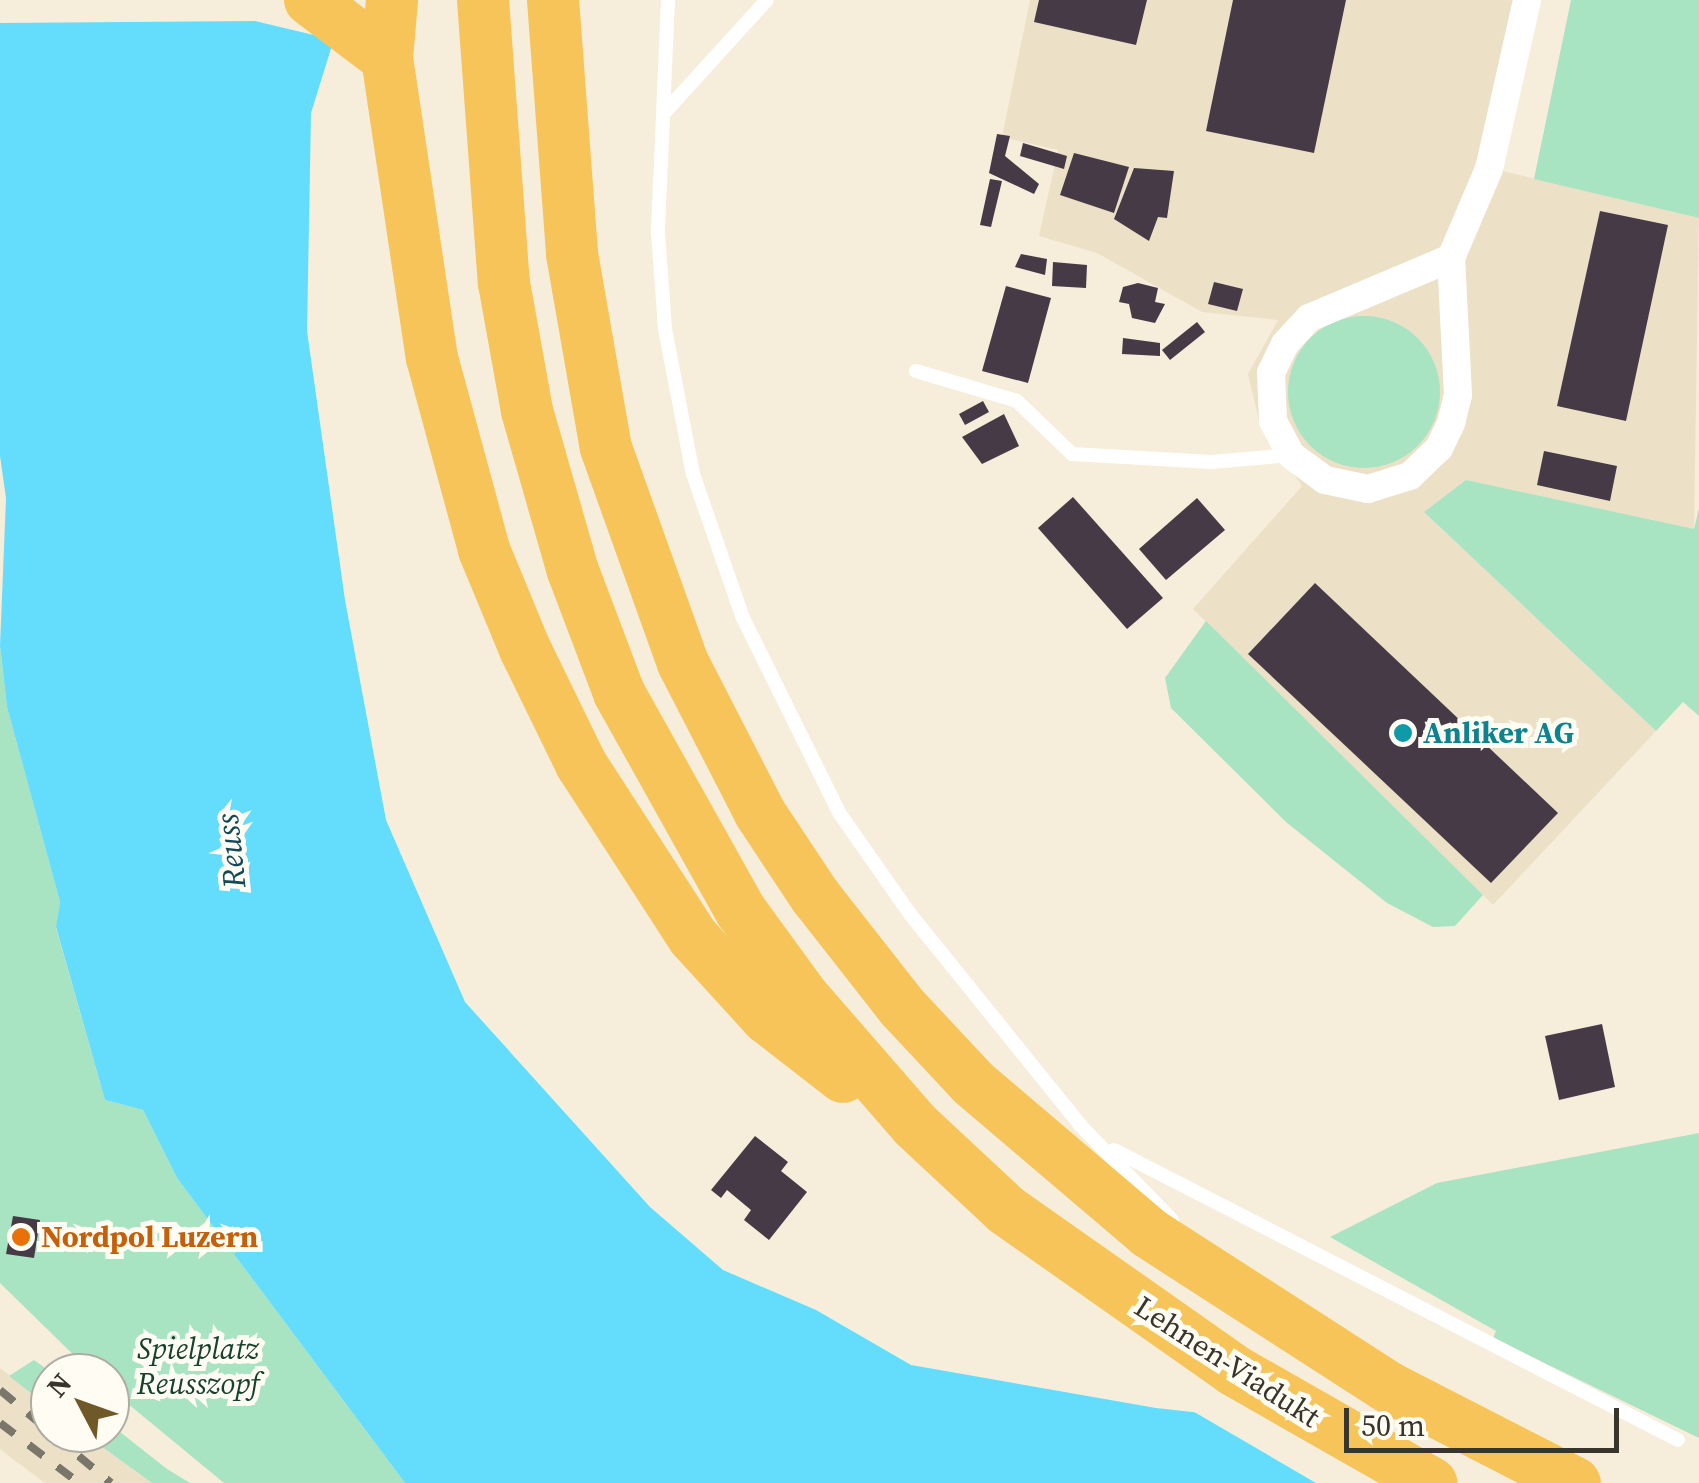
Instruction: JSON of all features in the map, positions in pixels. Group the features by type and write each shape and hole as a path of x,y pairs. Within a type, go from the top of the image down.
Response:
{"highway":[{"path":"310,0 387,58"},
{"path":"392,0 387,58 432,358 454,454 491,566 558,720 634,851 694,937 767,1018 915,1125"},
{"path":"483,0 502,265 528,412 572,570 612,676 670,793 741,910 802,995 915,1125"},
{"path":"553,0 572,254 606,448 636,544 712,727 816,896 914,1020 1075,1173 1252,1303 1388,1387 1575,1483"},
{"name":"Lehnen-Viadukt","path":"915,1125 1006,1210 1078,1265 1296,1408 1431,1483"}],"street":[{"path":"1451,258 1309,318 1285,344 1271,374 1273,421 1291,455 1325,480 1368,489 1410,476 1440,448 1458,395 1451,258 1490,168 1526,0"}],"lane":[{"path":"668,0 658,232 665,330 693,474 742,618 840,814 910,914 1080,1125 1252,1303"},
{"path":"665,113 767,0"},
{"path":"916,371 1017,401 1072,454 1211,462 1291,455"},
{"path":"1080,1125 1131,1163 1678,1440"}],"shaded area":[{"path":"1030,0 1527,0 1490,168 1699,218 1694,530 1467,481 1424,512 1656,731 1493,905 1193,609 1302,486 1260,425 1248,374 1278,320 1202,312 1097,253 1039,236 1058,150 1002,137"},
{"path":"0,1368 30,1392 30,1453 111,1453 152,1483 45,1483 0,1449"}],"green space":[{"path":"1571,0 1699,0 1699,218 1534,179"},
{"path":"1364,316 1393,322 1418,338 1434,363 1440,392 1434,421 1418,446 1393,462 1364,468 1335,462 1310,446 1294,421 1288,392 1294,363 1310,338 1335,322"},
{"path":"1466,480 1694,529 1699,508 1699,716 1683,702 1656,731 1424,512"},
{"path":"1206,621 1483,895 1455,926 1433,927 1387,903 1286,822 1171,708 1165,678"},
{"name":"Spielplatz Reusszopf","path":"0,646 7,707 60,902 56,928 105,1100 143,1110 177,1178 405,1483 224,1483 130,1405 130,1353 72,1353 0,1283"},
{"path":"1699,1133 1699,1438 1493,1338 1496,1331 1330,1237 1437,1183"},
{"path":"30,1363 30,1392 9,1376"},
{"path":"130,1440 190,1483 152,1483 111,1453 130,1453"}],"water":[{"name":"Reuss","path":"346,0 311,113 307,331 345,600 386,820 465,1002 650,1207 723,1270 816,1310 911,1365 1156,1408 1499,1446 1595,1483 405,1483 177,1178 143,1110 105,1100 56,927 60,902 7,707 0,646 6,498 0,456 0,21"}],"pier":[{"path":"3,0 351,0 322,37 255,21 0,23"},
{"path":"1184,1406 1500,1441 1600,1483 1316,1483"}],"building":[{"path":"1039,0 1147,0 1136,45 1034,22"},
{"path":"1233,0 1346,0 1314,153 1206,131"},
{"path":"997,134 1010,136 1005,156 1039,184 1034,194 989,173"},
{"path":"1023,143 1067,156 1064,169 1020,156"},
{"path":"1074,153 1129,167 1114,213 1060,195"},
{"path":"1134,168 1174,171 1167,218 1158,217 1149,241 1114,219"},
{"path":"990,179 1002,181 991,227 980,225"},
{"path":"1600,211 1668,225 1626,421 1557,406"},
{"path":"1021,254 1047,259 1045,275 1015,267"},
{"path":"1053,262 1087,265 1086,288 1052,286"},
{"path":"1214,282 1243,289 1237,311 1208,304"},
{"path":"1138,283 1158,288 1155,302 1165,304 1155,323 1132,318 1129,304 1119,302 1123,287"},
{"path":"1006,286 1051,298 1028,383 982,371"},
{"path":"1197,322 1205,332 1170,360 1162,350"},
{"path":"1123,338 1160,343 1160,356 1122,354"},
{"path":"983,401 989,412 965,425 959,414"},
{"path":"1004,414 1019,446 982,464 962,437"},
{"path":"1544,451 1617,466 1610,501 1537,485"},
{"path":"1073,497 1163,598 1127,629 1038,528"},
{"path":"1197,498 1225,530 1166,580 1139,549"},
{"name":"Anliker AG","path":"1315,583 1558,813 1491,883 1248,654"},
{"path":"1602,1024 1615,1087 1559,1100 1545,1036"},
{"path":"755,1136 788,1162 781,1171 807,1192 769,1240 744,1220 751,1210 727,1190 721,1198 711,1190"},
{"path":"13,1216 40,1220 34,1258 6,1254"}],"railway":[{"path":"0,1390 30,1415"},
{"path":"0,1423 79,1483"},
{"path":"75,1453 111,1483"}],"place":[{"name":"Anliker AG","path":"1403,733"},
{"name":"Nordpol Luzern","path":"21,1237"}]}
